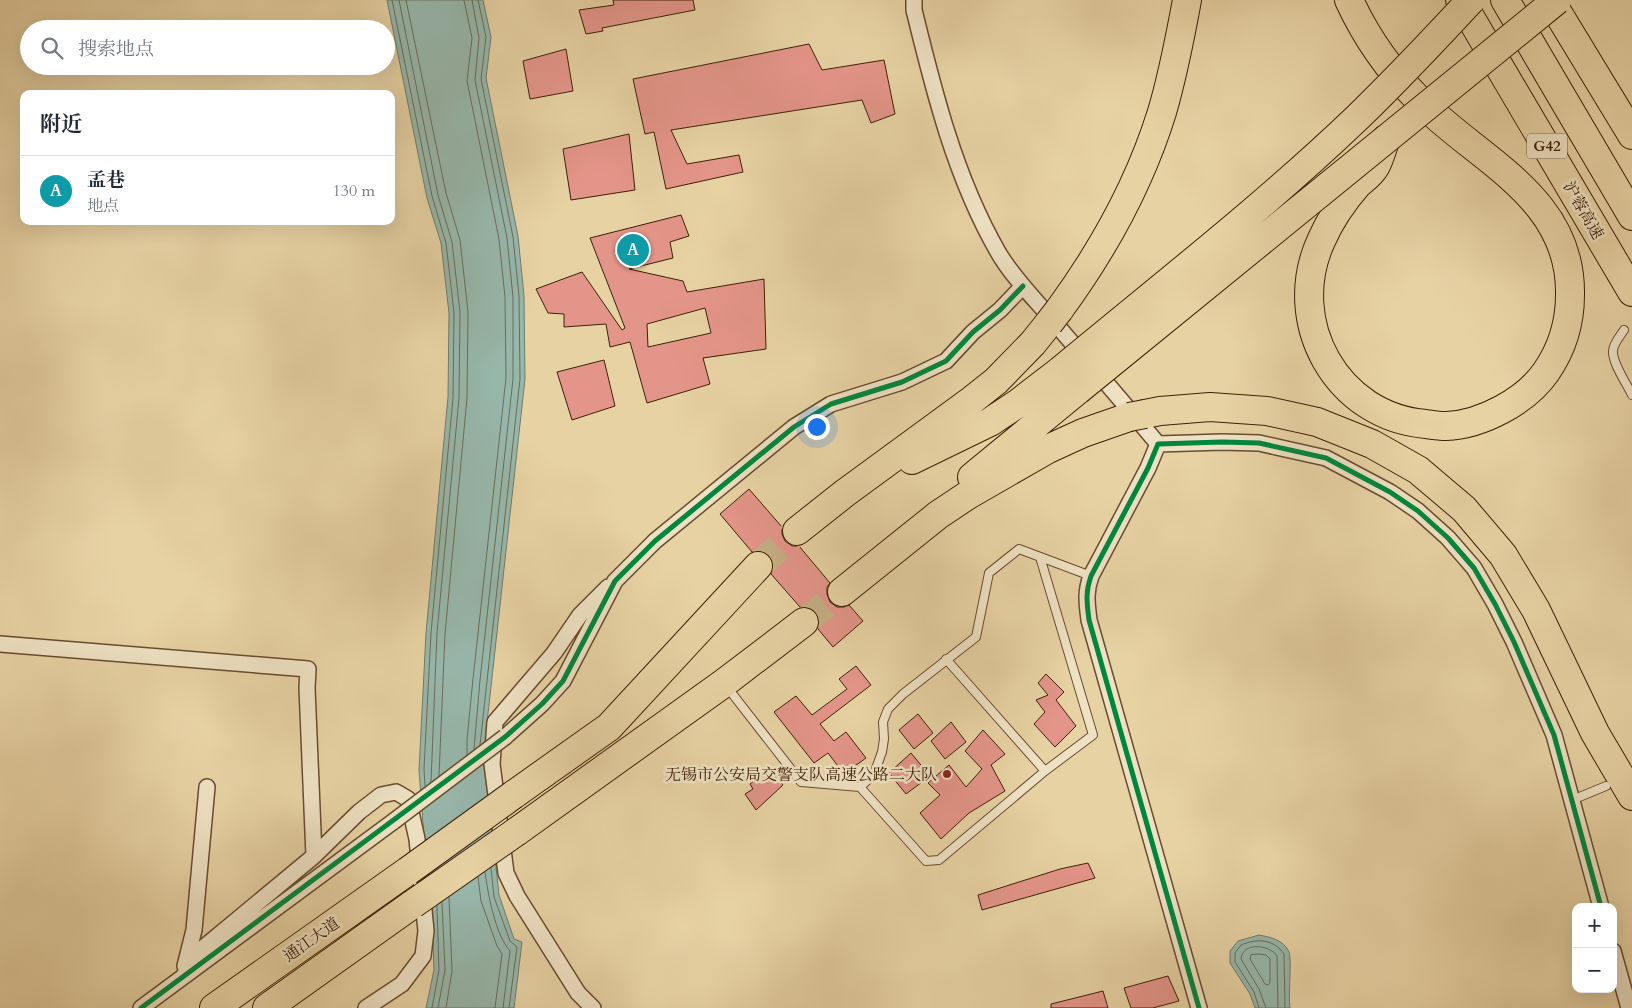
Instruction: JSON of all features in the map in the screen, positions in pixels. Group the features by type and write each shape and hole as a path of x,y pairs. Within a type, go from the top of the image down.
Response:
{"highway":[{"path":"797,532 845,493 996,381 1033,343 1054,317 1079,282 1112,228 1138,174 1162,112 1178,50 1187,0"},
{"path":"1349,0 1360,24 1387,65 1419,100 1453,132 1509,175 1527,192 1544,212 1557,232 1568,260 1571,282 1570,309 1567,326 1554,359 1542,378 1525,395 1506,407 1472,422 1446,426 1416,424 1387,415 1368,406 1343,385 1332,370 1314,334 1309,290 1312,267 1319,244 1330,222 1358,185 1375,168 1386,140"},
{"name":"沪蓉高速","path":"1460,0 1632,292"},
{"path":"938,515 960,486 1070,380 1232,229 1357,118 1422,54 1471,0"},
{"name":"G42","path":"1505,0 1632,216"},
{"path":"1550,0 1632,135"},
{"path":"845,493 990,422 1017,404 1070,380 1386,140 1557,0"},
{"path":"1605,89 1621,98 1632,112"},
{"path":"842,592 938,515 1011,469 1083,433 1137,416 1160,411 1210,407 1267,410 1317,422 1372,444 1418,470 1464,510 1503,555 1536,610 1595,733 1632,796"},
{"path":"758,566 609,728 626,752 724,683 804,622"},
{"name":"通江大道","path":"214,1008 609,728"},
{"name":"通江大道","path":"267,1008 626,752"}],"street":[{"path":"914,0 914,10 931,78 953,151 998,253 1023,286 1158,444"},
{"path":"593,1008 578,993 517,896 506,873 492,764 495,722 554,653 580,615 655,542 794,427 831,404 902,382 946,361 972,332 1000,310 1023,286"},
{"path":"1158,444 1259,443 1326,458 1390,492 1424,516 1448,538 1474,568 1495,604 1514,642 1554,736 1600,903"},
{"path":"1158,444 1148,468 1086,589 1089,620 1199,1008"},
{"path":"141,1008 505,738 542,704 563,681 615,581"},
{"path":"0,644 308,669 307,688 314,856"},
{"path":"182,977 194,930 207,787"},
{"path":"182,977 197,954 314,856 359,812 381,795 396,792 408,800 417,839 426,931 423,956 402,984 366,1008"},
{"path":"1617,965 1629,1008"}],"lane":[{"path":"1624,330 1613,351 1615,361 1632,395"},
{"path":"860,787 874,774 882,752 884,738 883,722 888,709 903,694 976,636 989,573 1019,549 1091,576"},
{"path":"724,683 801,782 860,787 926,861 939,860 1046,771 1093,735 1040,557"},
{"path":"946,659 1046,771"},
{"path":"1572,800 1606,786"}],"water":[{"path":"387,0 483,0 491,37 486,78 518,236 524,296 525,379 485,741 486,775 499,895 514,939 522,942 514,1008 426,1008 434,970 432,912 419,770 426,633 448,397 449,313 441,243 427,198 395,40 395,20 391,20"},
{"path":"1259,935 1280,942 1289,952 1290,1008 1255,1008 1250,994 1230,963 1230,951 1238,941"}],"building":[{"path":"613,0 693,0 695,10 602,28 603,31 586,34 579,10 614,5"},
{"path":"809,44 822,70 884,60 895,114 871,123 862,100 671,130 687,164 739,155 743,172 666,189 654,132 645,134 633,79"},
{"path":"566,49 573,91 530,99 523,61"},
{"path":"629,134 635,190 571,200 563,149"},
{"path":"681,215 689,236 670,242 673,258 629,269 683,281 687,292 764,279 766,349 703,358 710,384 647,403 630,342 610,347 606,324 564,327 564,314 548,313 536,289 582,272 622,330 625,328 590,238","holes":["705,308 711,333 648,347 647,324"]},
{"path":"604,360 615,406 572,420 557,372"},
{"path":"749,489 782,527 785,541 792,546 799,546 830,583 827,587 827,594 830,602 837,607 849,605 863,621 833,647 818,629 820,620 816,612 810,607 800,607 771,574 773,562 769,555 761,551 752,552 720,514"},
{"path":"856,666 871,685 820,724 834,741 846,732 866,758 844,774 828,753 814,763 774,712 796,696 812,715 847,689 839,679"},
{"path":"1046,674 1064,692 1056,700 1076,726 1055,747 1034,724 1045,712 1036,700 1048,695 1038,683"},
{"path":"918,714 933,733 914,749 899,730"},
{"path":"951,722 966,742 945,759 931,741"},
{"path":"983,730 1005,754 991,765 1005,791 969,813 941,839 920,813 940,795 928,783 949,765 966,787 982,769 965,751"},
{"path":"911,753 930,776 906,794 889,773"},
{"path":"768,769 783,785 756,810 745,794 753,789 750,784"},
{"path":"1088,863 1095,878 982,910 978,895 1060,869"},
{"path":"1168,976 1179,1001 1153,1008 1131,1008 1124,988"},
{"path":"1103,991 1108,1008 1051,1008 1051,1004"}],"tunnel":[{"path":"758,566 797,531"},
{"path":"804,622 842,592"}],"cycle path":[{"path":"141,1008 505,737 542,704 563,681 615,581 655,541 794,427 831,404 902,382 946,361 973,332 1000,310 1023,286"},
{"path":"1199,1008 1089,620 1087,603 1091,576 1148,468 1158,444 1259,443 1326,458 1390,492 1418,511 1448,538 1474,568 1495,604 1514,642 1554,735 1600,903"}],"place":[{"name":"孟巷","path":"633,250"},
{"name":"无锡市公安局交警支队高速公路二大队","path":"947,774"}]}
